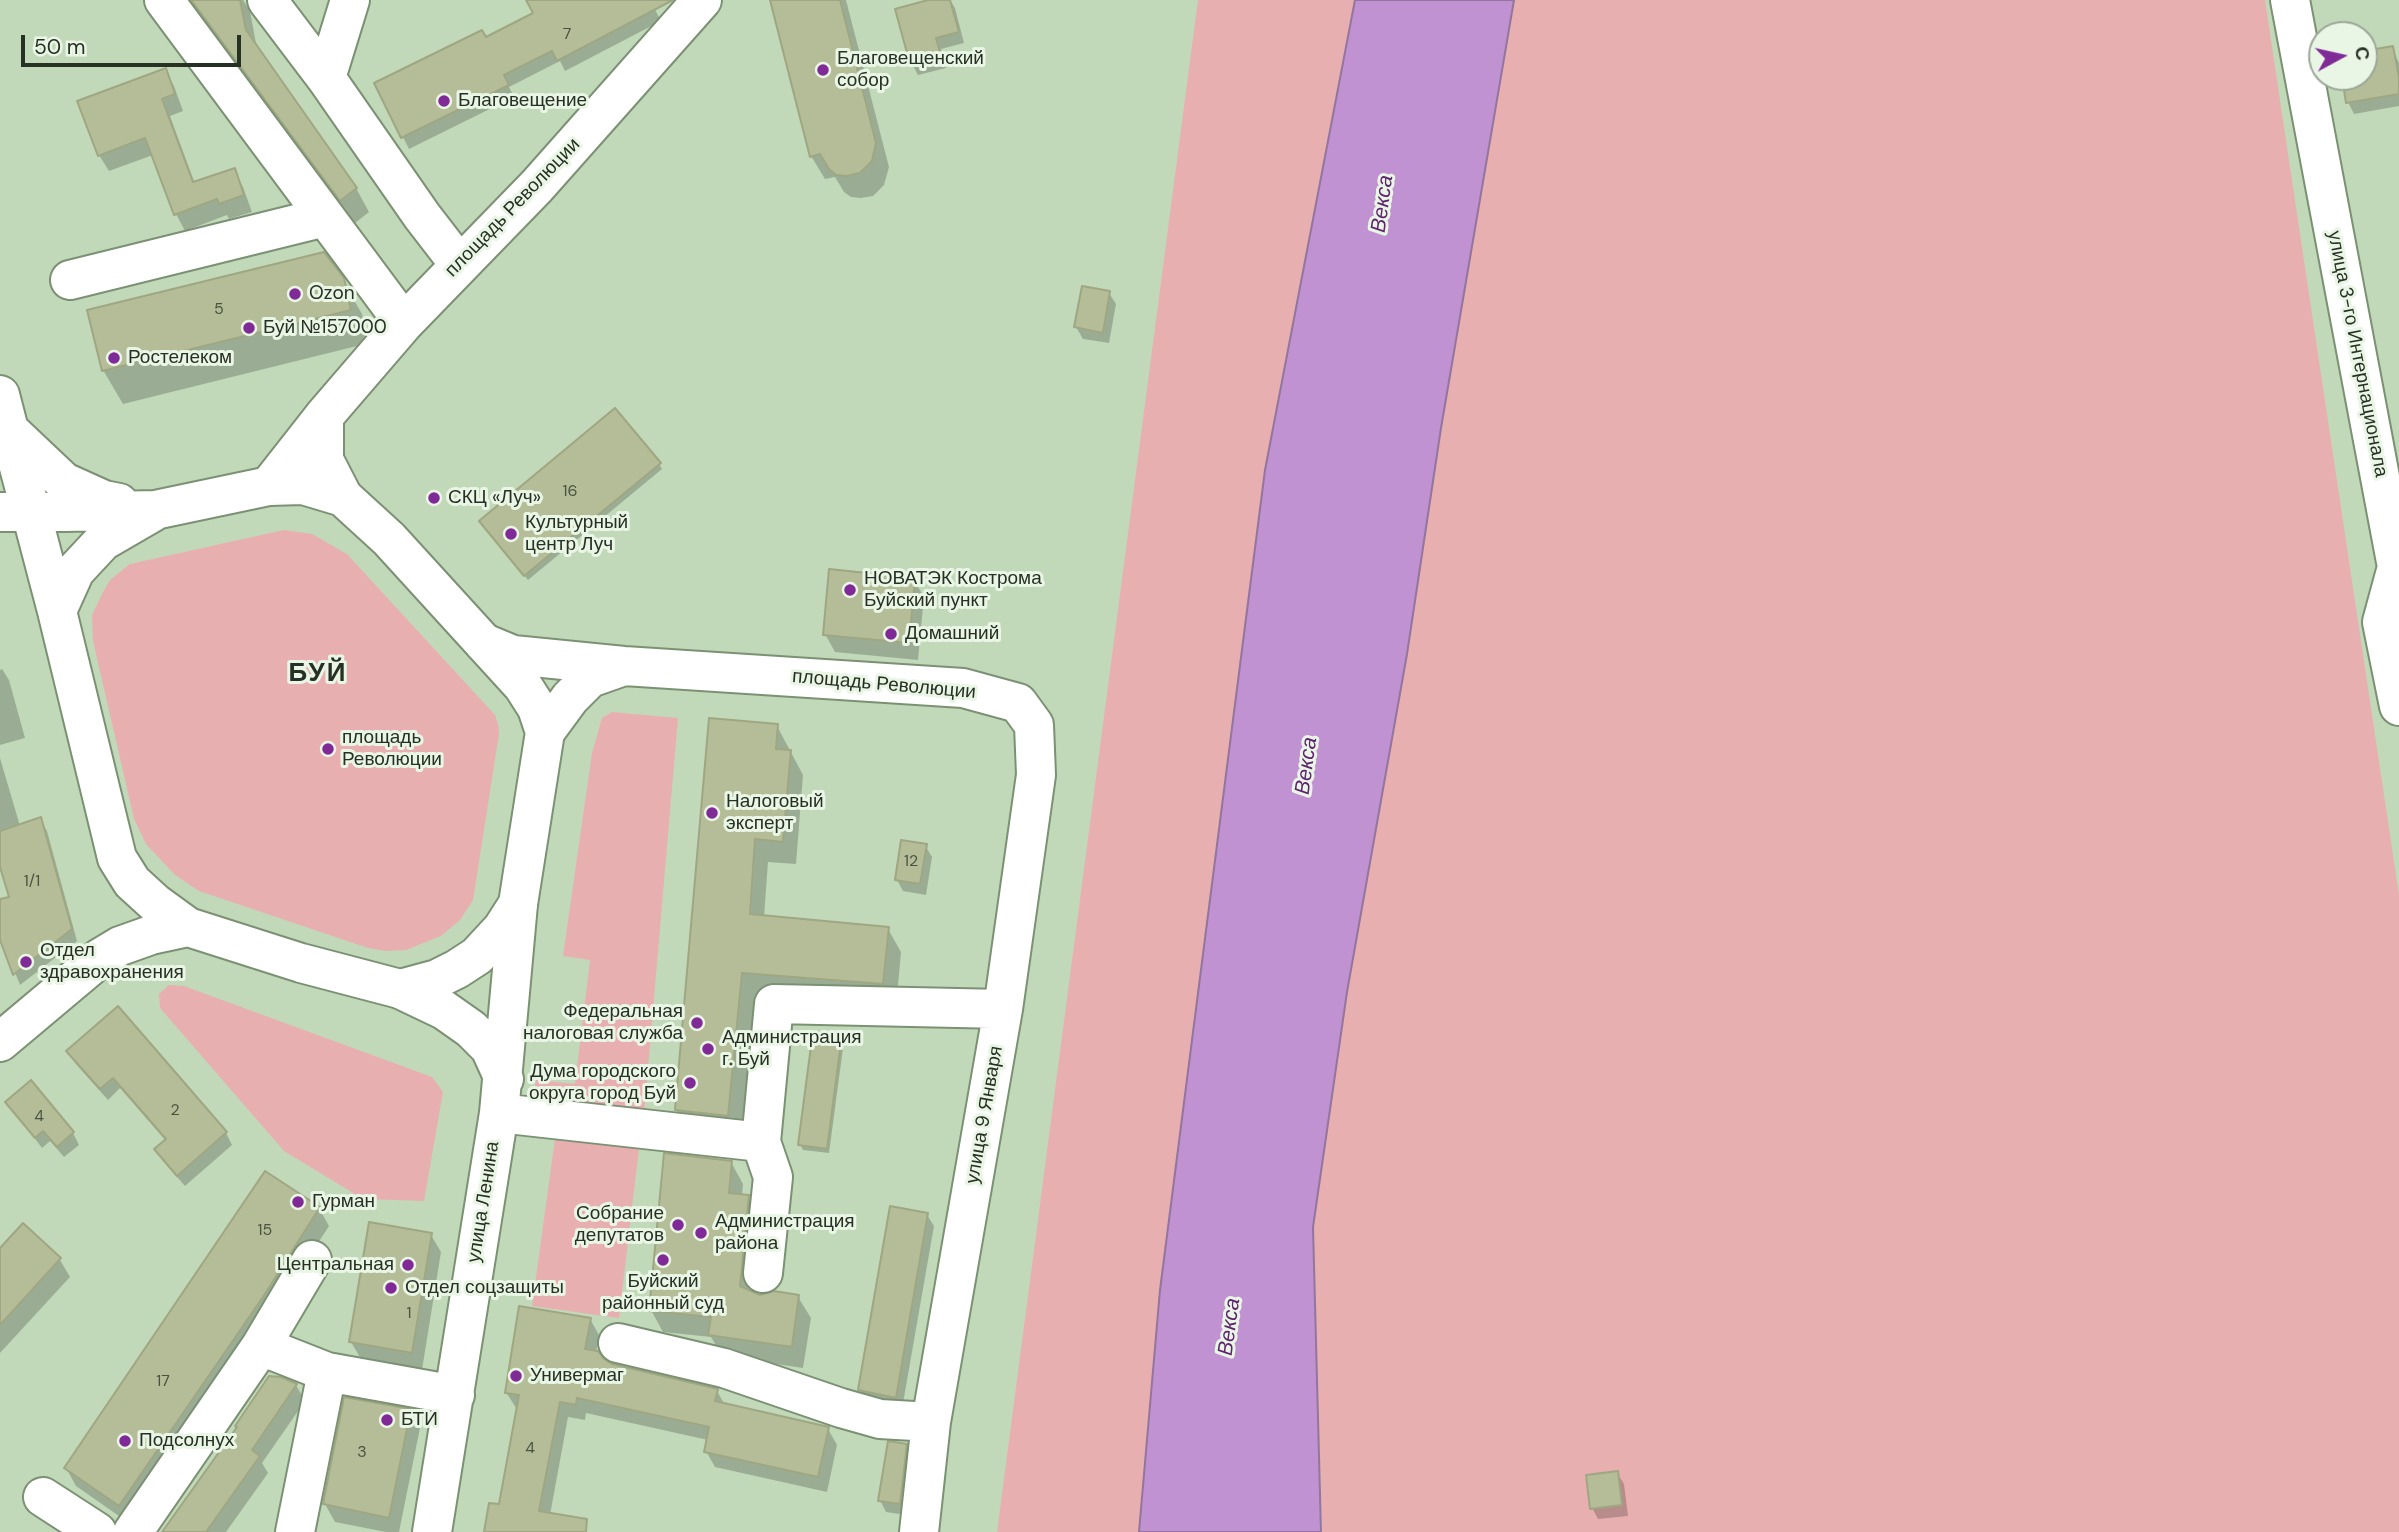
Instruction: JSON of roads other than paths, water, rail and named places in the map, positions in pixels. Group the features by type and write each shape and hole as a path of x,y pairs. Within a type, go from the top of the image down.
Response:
{"street":[{"path":"164,0 404,323"},
{"path":"267,0 459,264"},
{"path":"326,78 350,0"},
{"name":"площадь Революции","path":"269,486 324,416 404,323 537,186 702,0"},
{"name":"улица 3-го Интернационала","path":"2290,0 2398,566 2382,622 2399,706"},
{"path":"70,280 325,217"},
{"name":"площадь Революции","path":"3,427 10,516 57,611 117,858 132,882 155,904 188,927 301,963 400,989 438,979 477,956 502,929 518,904 544,732 537,708 523,686 389,539 342,497 324,460 324,416"},
{"name":"площадь Революции","path":"3,427 64,482 104,500 155,510"},
{"name":"площадь Революции","path":"10,516 155,510 269,486 303,485 342,497"},
{"name":"площадь Революции","path":"57,611 75,571 103,541 155,510"},
{"name":"площадь Революции","path":"484,643 513,655 624,666 963,688 1018,703"},
{"name":"площадь Революции","path":"544,732 570,698 590,678 624,666"},
{"name":"улица 9 Января","path":"919,1532 932,1422 1003,1009 1036,775 1034,725 1018,703"},
{"path":"100,958 115,940 125,918 123,881 117,858"},
{"name":"улица Ленина","path":"432,1532 501,1096 518,904"},
{"path":"0,1042 100,958 141,938 188,927"},
{"path":"400,989 444,1010 471,1029 490,1048 501,1096 761,1142"},
{"path":"763,1273 773,1177 761,1142 774,1004 1003,1009"},
{"path":"132,1532 261,1346 312,1260"},
{"path":"618,1343 724,1368 880,1419 932,1422"},
{"path":"261,1346 327,1372 455,1395"},
{"path":"295,1532 327,1372"},
{"path":"43,1497 97,1532"}],"water":[{"name":"Векса","path":"1355,0 1514,0 1441,428 1407,654 1347,992 1313,1227 1321,1532 1139,1532 1160,1290 1265,470"}],"place":[{"name":"Благовещенский собор","path":"823,70"},
{"name":"Благовещение","path":"444,101"},
{"name":"Ozon","path":"295,294"},
{"name":"Буй №157000","path":"249,328"},
{"name":"Ростелеком","path":"114,358"},
{"name":"СКЦ «Луч»","path":"434,498"},
{"name":"Культурный центр Луч","path":"511,534"},
{"name":"НОВАТЭК Кострома Буйский пункт","path":"850,590"},
{"name":"Домашний","path":"891,634"},
{"name":"площадь Революции","path":"328,749"},
{"name":"Налоговый эксперт","path":"712,813"},
{"name":"Отдел здравохранения","path":"26,962"},
{"name":"Федеральная налоговая служба","path":"697,1023"},
{"name":"Администрация г. Буй","path":"708,1049"},
{"name":"Дума городского округа город Буй","path":"690,1083"},
{"name":"Гурман","path":"298,1202"},
{"name":"Собрание депутатов","path":"678,1225"},
{"name":"Администрация района","path":"701,1233"},
{"name":"Буйский районный суд","path":"663,1260"},
{"name":"Центральная","path":"408,1265"},
{"name":"Отдел соцзащиты","path":"391,1288"},
{"name":"Универмаг","path":"516,1376"},
{"name":"БТИ","path":"387,1420"},
{"name":"Подсолнух","path":"125,1441"}],"district":[{"name":"БУЙ","path":"318,674"}]}
